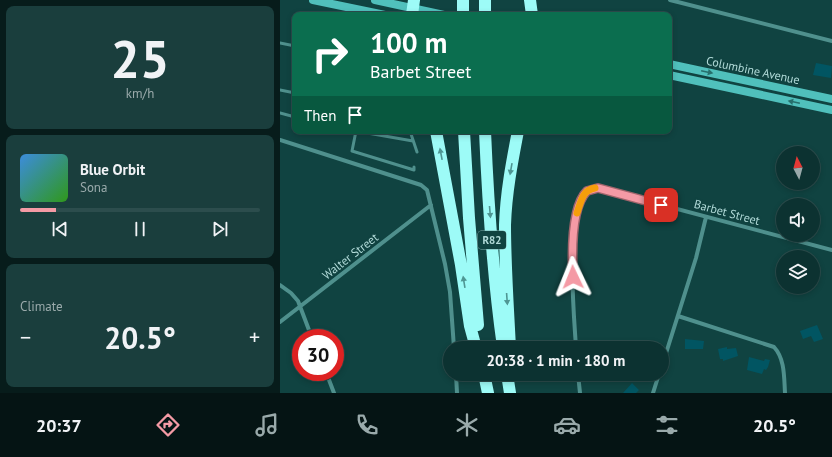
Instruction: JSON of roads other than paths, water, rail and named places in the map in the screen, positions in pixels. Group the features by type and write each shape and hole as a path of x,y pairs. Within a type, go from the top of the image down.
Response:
{"highway":[{"path":"463,0 463,12"},
{"path":"485,0 485,12"},
{"path":"437,134 444,167 470,326 474,341"},
{"name":"R82","path":"464,134 468,218 479,341"},
{"name":"R82","path":"486,134 488,194 502,341"},
{"path":"510,341 506,287 506,224 510,176 517,134"},
{"path":"485,381 488,393"},
{"path":"508,381 510,392"},
{"path":"510,392 511,381"}],"main road":[{"path":"313,0 370,12"},
{"path":"375,0 430,12"},
{"name":"Columbine Avenue","path":"672,65 832,99"},
{"name":"Columbine Avenue","path":"672,76 832,110"}],"street":[{"path":"670,0 832,41"},
{"path":"280,140 421,185 428,192 450,292 454,341"},
{"name":"Barbet Street","path":"576,341 572,251 574,225 585,192 592,188 598,188 832,250"},
{"name":"Walter Street","path":"280,322 431,205"},
{"path":"669,344 706,217"},
{"path":"280,285 296,299 309,329"},
{"path":"678,316 774,347 780,355 783,365 785,393"},
{"path":"329,381 334,393"},
{"path":"456,381 457,393"},
{"path":"579,381 580,393"},
{"path":"653,393 657,381"}],"lane":[{"path":"280,43 292,45"},
{"path":"280,90 292,92"},
{"path":"280,113 292,116"},
{"path":"355,134 352,151 414,170 414,167"},
{"path":"373,134 413,141"},
{"path":"411,134 417,152"}]}
